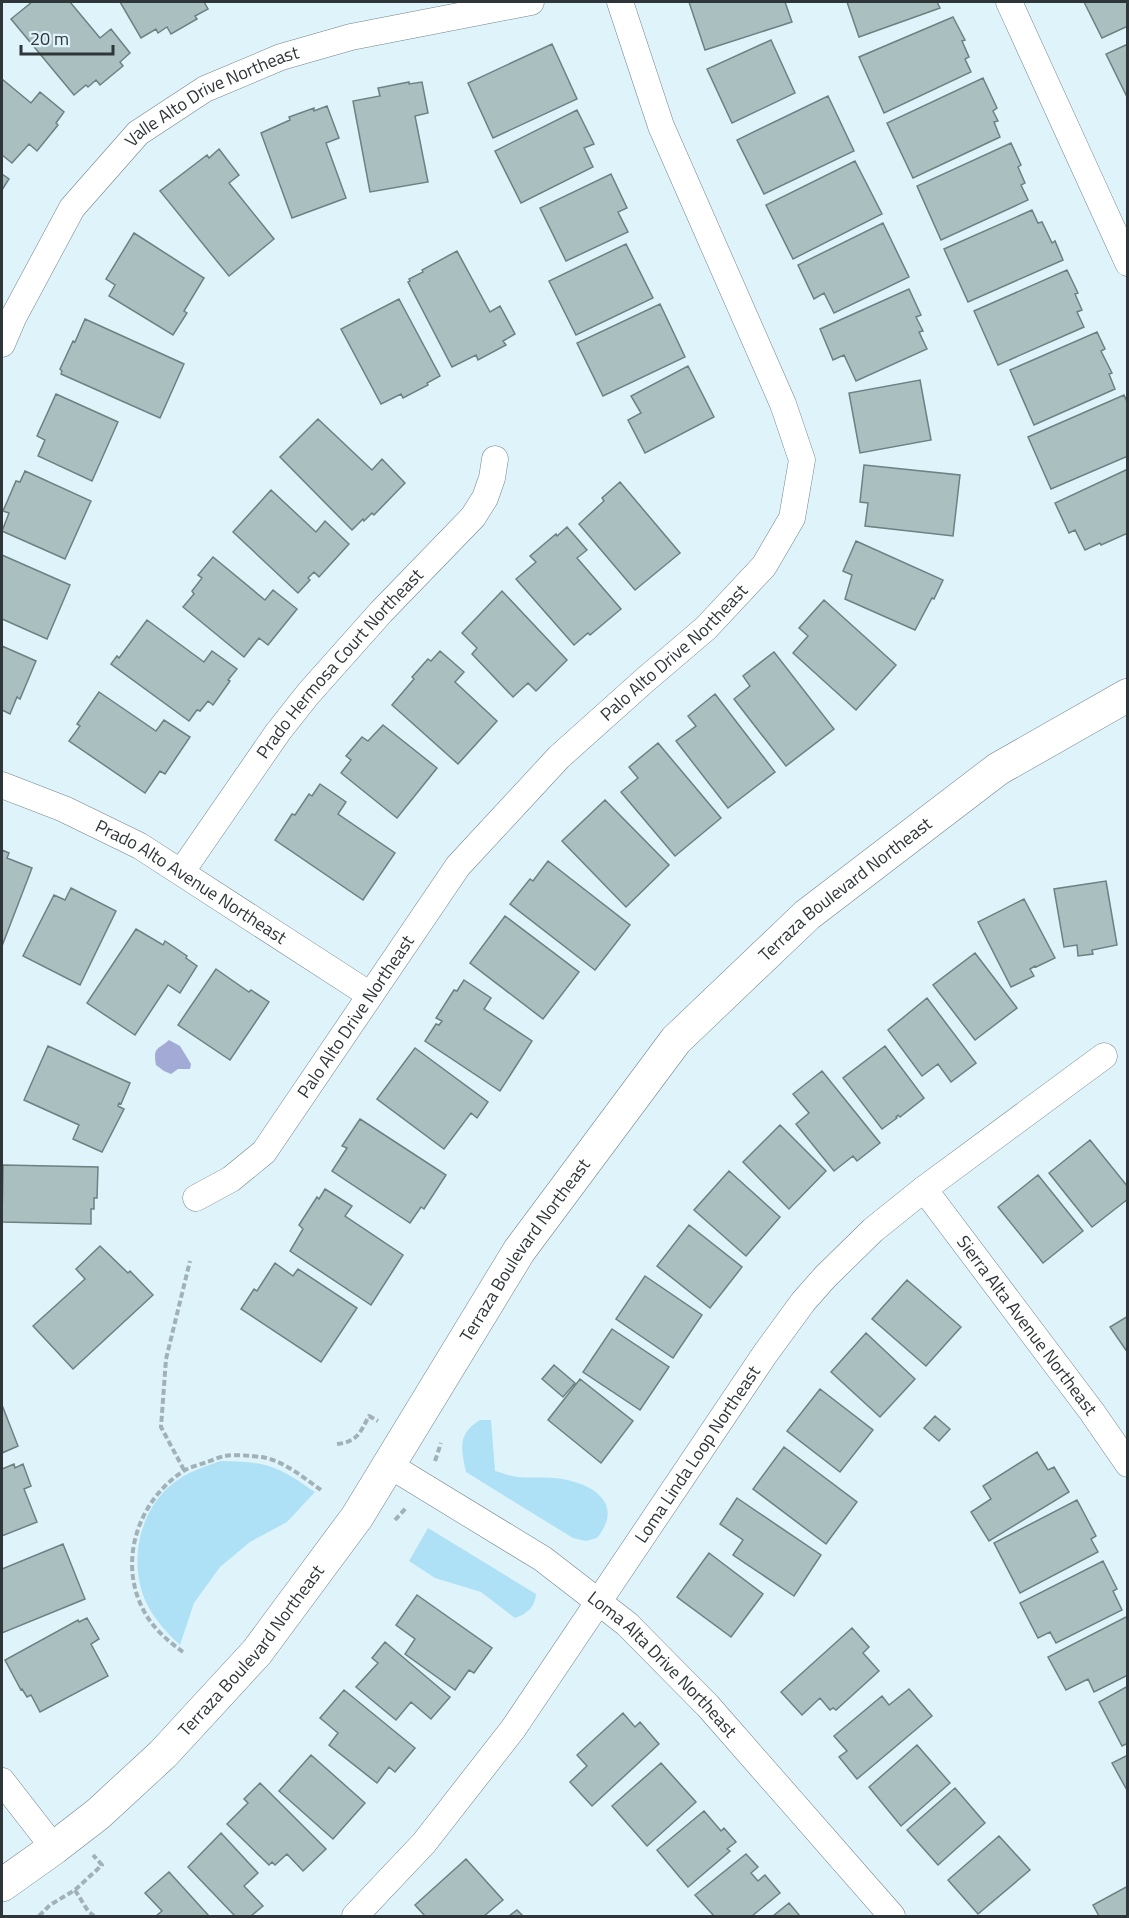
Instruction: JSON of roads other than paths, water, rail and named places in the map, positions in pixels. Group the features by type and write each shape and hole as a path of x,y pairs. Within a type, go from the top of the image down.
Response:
{"street":[{"name":"Valle Alto Drive Northeast","path":"2,344 8,314 72,208 138,133 205,89 281,57 351,37 531,2"},
{"name":"Palo Alto Drive Northeast","path":"196,1198 231,1179 264,1152 458,866 559,757 706,628 764,566 792,518 802,460 783,404 661,126 620,2"},
{"path":"1009,2 1128,263"},
{"name":"Prado Hermosa Court Northeast","path":"182,872 278,732 308,694 381,612 473,517 488,488 495,459"},
{"name":"Terraza Boulevard Northeast","path":"2,1885 98,1814 163,1754 256,1652 357,1517 519,1251 676,1040 807,915 825,901 998,769 1128,694"},
{"name":"Prado Alto Avenue Northeast","path":"2,786 102,826 140,846 370,995"},
{"name":"Loma Linda Loop Northeast","path":"355,1917 424,1843 513,1729 765,1354 803,1302 847,1254 924,1189 1104,1056"},
{"name":"Sierra Alta Avenue Northeast","path":"924,1189 1092,1412 1128,1464"},
{"name":"Loma Alta Drive Northeast","path":"389,1465 543,1559 599,1601 648,1643 695,1691 892,1917"},
{"path":"2,1781 54,1848"}]}
